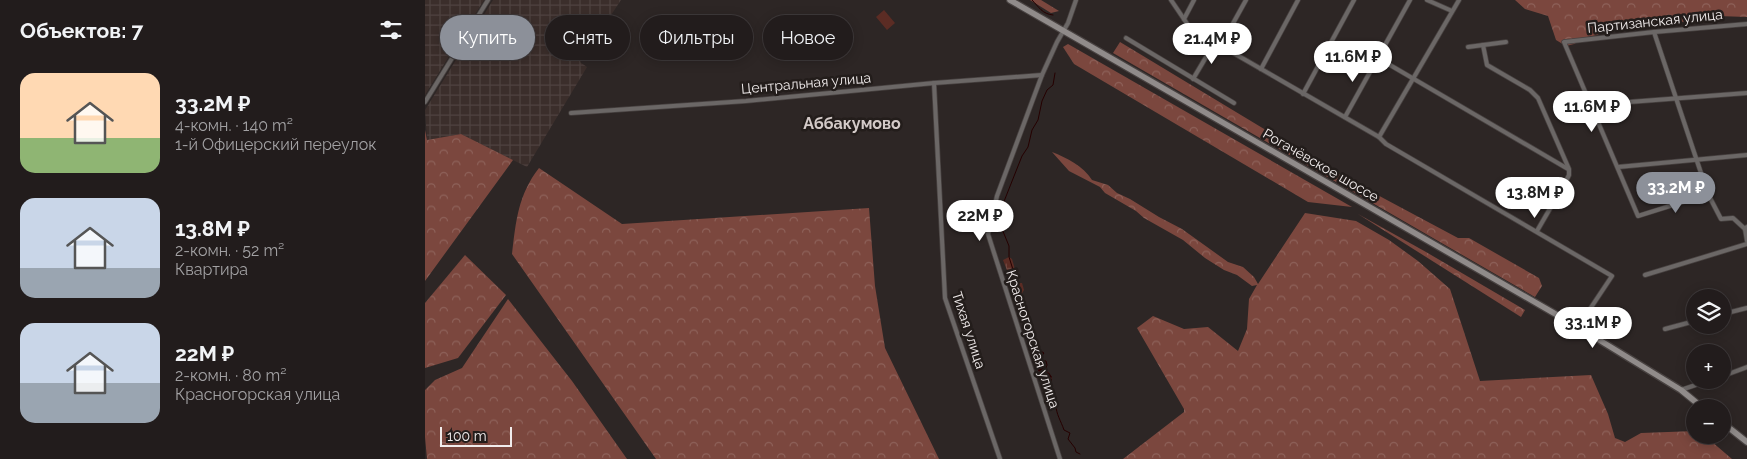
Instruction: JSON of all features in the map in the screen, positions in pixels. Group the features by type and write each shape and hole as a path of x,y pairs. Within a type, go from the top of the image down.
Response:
{"main road":[{"name":"Рогачёвское шоссе","path":"1010,0 1577,327 1681,390 1692,399"},
{"path":"1731,429 1747,442"}],"street":[{"path":"425,102 488,0"},
{"name":"Красногорская улица","path":"1060,459 988,234 997,196 1042,75 1064,31 1076,0"},
{"path":"1171,0 1190,28 1345,117 1379,137 1386,144 1612,276 1577,327"},
{"path":"1184,19 1194,0"},
{"path":"1221,45 1246,0"},
{"path":"1261,69 1298,0"},
{"path":"1303,94 1354,0"},
{"path":"1345,117 1410,0"},
{"path":"1427,0 1452,11"},
{"path":"1379,137 1459,0"},
{"name":"Партизанская улица","path":"1590,105 1564,42 1747,24"},
{"path":"1645,275 1747,243 1746,228 1733,218 1721,219 1708,194 1654,32"},
{"path":"1126,38 1234,103"},
{"path":"1193,79 1215,42"},
{"path":"1468,48 1506,42"},
{"path":"1483,46 1487,65 1530,90 1538,98 1569,169 1566,181 1537,231"},
{"path":"1378,58 1569,169"},
{"name":"Центральная улица","path":"571,113 746,101 934,82 1042,75"},
{"name":"Тихая улица","path":"934,82 945,298 1000,459"},
{"path":"1708,194 1638,216 1590,105 1747,93"},
{"path":"1618,167 1747,155"},
{"path":"1731,312 1747,308"},
{"path":"1665,329 1686,323"},
{"path":"1731,373 1747,367"},
{"path":"1681,390 1686,388"}],"shaded area":[{"path":"425,0 484,0 475,15 440,15 440,60 447,60 425,95"},
{"path":"493,0 621,0 611,15 545,15 545,60 581,60 580,62 587,67 527,167 461,134 427,140 425,110 456,60 535,60 535,15 484,15"},
{"path":"1045,367 1052,377 1050,400 1045,387 1045,380 1041,377 1037,368"}],"green space":[{"path":"1030,0 1041,0 1059,11 1051,13"},
{"path":"1515,0 1747,0 1747,17 1718,16 1657,26 1605,30 1597,35 1566,46 1556,40 1548,16 1525,9"},
{"path":"884,10 895,23 887,30 876,17"},
{"path":"1120,42 1342,176 1458,238 1469,238 1539,278 1542,286 1535,297 1113,53"},
{"path":"1068,44 1352,207 1308,202 1074,64 1063,47"},
{"path":"425,130 427,140 461,134 513,160 425,281"},
{"path":"1052,152 1074,163 1092,180 1108,185 1117,193 1182,229 1228,262 1243,267 1254,277 1258,284 1305,213 1356,221 1389,240 1418,261 1450,289 1480,381 1591,375 1608,414 1615,438 1625,442 1641,433 1686,431 1686,444 1714,444 1732,459 1123,459 1184,412 1137,328 1153,316 1184,329 1208,327 1238,351 1247,329 1249,299 1257,285 1252,286 1237,275 1224,270 1205,258 1183,240 1144,218 1136,211 1105,193 1100,187 1069,171"},
{"path":"539,168 622,224 869,208 875,286 885,348 939,459 656,459 512,254 522,198"},
{"path":"1358,214 1525,310 1521,317"},
{"path":"465,255 506,295 458,358 425,368 425,303"},
{"path":"1009,257 1012,259 1018,275 1018,283 1022,283 1024,290 1021,295 1014,290 1003,260"},
{"path":"508,299 572,381 627,459 427,459 425,390 435,380 462,368"}],"waterway":[{"path":"1032,0 1043,12 1053,15"},
{"path":"1046,368 1046,361 1041,361 1040,358 1044,353 1039,350 1039,347 1034,342 1028,329 1029,325 1024,314 1022,315 1018,303 1021,295 1009,257 1009,246 1000,224 1001,209 1022,156 1028,147 1032,130 1038,120 1042,101 1047,90 1053,85 1055,73"},
{"path":"1050,400 1056,405 1064,430 1070,433 1068,439 1076,452 1080,454"}],"district":[{"name":"Аббакумово","path":"852,123"}]}
